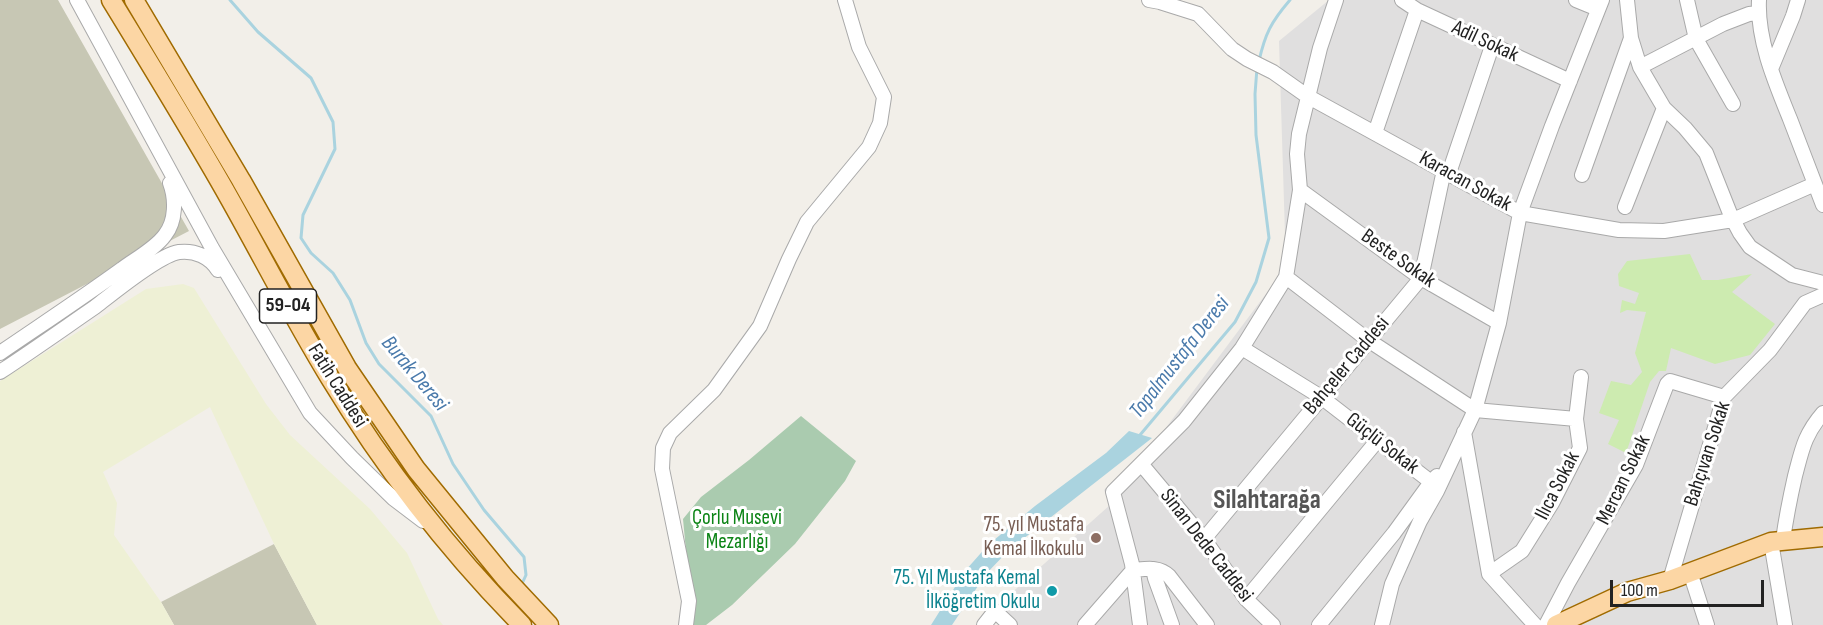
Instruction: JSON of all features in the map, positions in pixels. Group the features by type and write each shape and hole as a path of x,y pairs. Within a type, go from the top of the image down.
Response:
{"main road":[{"name":"Fatih Caddesi","path":"111,0 224,188 331,380 443,538 492,595 522,625"},
{"name":"Fatih Caddesi","path":"134,0 241,180 347,368 416,469 505,578 549,625"},
{"path":"1556,625 1627,592 1670,580 1777,541 1823,537"}],"street":[{"path":"77,0 241,297 310,413 394,499 443,538"},
{"path":"686,625 689,601 662,469 663,448 670,433 714,390 760,326 807,222 869,147 880,123 884,97 859,46 845,0"},
{"name":"Karacan Sokak","path":"1149,0 1198,14 1232,49 1247,59 1273,72 1307,96 1520,213 1619,230 1664,231 1733,220 1815,184"},
{"path":"1140,625 1133,570 1113,492 1184,421 1242,348 1286,276 1300,190 1297,154 1299,134 1307,96 1336,0"},
{"name":"Adil Sokak","path":"1402,0 1417,10 1570,81"},
{"path":"1382,625 1392,584 1420,521 1437,491 1475,410 1499,323 1520,213 1600,5 1576,0"},
{"path":"1627,0 1631,38 1640,67 1664,108 1706,153 1733,220 1750,247 1792,275 1823,283"},
{"path":"1687,0 1696,39 1733,104"},
{"path":"1771,69 1798,0"},
{"path":"1640,67 1723,24 1749,14 1758,6"},
{"path":"1758,6 1763,40 1771,69 1823,205"},
{"path":"1375,133 1417,10"},
{"path":"1582,175 1631,38"},
{"name":"Bahçeler Caddesi","path":"1204,539 1421,278 1446,171 1492,46"},
{"path":"1625,207 1664,108"},
{"path":"0,353 151,248 166,235 174,213 174,192 151,136"},
{"name":"Beste Sokak","path":"1300,190 1421,278 1499,323"},
{"path":"0,372 156,262 178,252 197,253 212,261 241,297"},
{"path":"1286,276 1368,340 1475,410 1576,419"},
{"name":"Bahçıvan Sokak","path":"1670,580 1724,397 1770,350 1805,303 1823,295"},
{"path":"40,325 49,339"},
{"name":"Güçlü Sokak","path":"1242,348 1321,397 1431,482"},
{"name":"Ilıca Sokak","path":"1489,574 1522,551 1552,503 1580,448 1576,419 1581,377"},
{"name":"Mercan Sokak","path":"1546,625 1636,465 1667,384 1670,381 1724,397"},
{"path":"1785,625 1777,541 1800,452 1813,424 1823,413"},
{"path":"1464,432 1489,574 1534,625"},
{"path":"1246,599 1377,441"},
{"name":"Sinan Dede Caddesi","path":"1142,465 1204,539 1246,599 1273,625"},
{"path":"1319,625 1395,533 1431,482 1449,465"},
{"path":"1153,569 1172,625"},
{"path":"1085,625 1133,570 1153,569 1163,570 1169,576 1207,625"},
{"path":"1690,572 1707,625"},
{"path":"984,625 994,611 1010,625"}],"shaded area":[{"path":"0,0 58,0 189,231 0,329"},
{"path":"1329,0 1823,0 1823,625 1018,625 998,605 1110,505 1104,490 1153,445 1286,267 1279,41"},
{"path":"183,284 194,288 266,404 290,435 370,509 407,553 443,625 317,625 274,544 210,407 103,472 117,503 114,535 161,602 174,625 0,625 0,381 146,289"},
{"path":"274,544 317,625 174,625 161,602"}],"green space":[{"path":"1690,254 1702,280 1718,280 1752,274 1732,292 1775,324 1750,355 1715,364 1671,348 1666,371 1659,371 1650,382 1626,453 1608,444 1619,420 1599,413 1611,381 1631,385 1642,372 1635,353 1646,312 1627,310 1620,313 1622,300 1635,304 1639,293 1619,286 1618,274 1627,261"},
{"name":"Çorlu Musevi Mezarlığı","path":"801,416 856,461 845,481 795,544 732,605 706,625 693,625 683,519 701,497"}],"water":[{"path":"1129,431 1152,438 1009,550 986,574 952,625 931,625 965,571 988,545 1035,506 1106,453"}],"waterway":[{"name":"Burak Deresi","path":"230,0 258,32 311,78 333,122 335,149 303,215 301,238 311,253 333,273 350,300 366,343 379,364 431,416 453,464 484,510 524,557 526,575 521,586"},
{"name":"Topalmustafa Deresi","path":"1259,61 1270,29 1290,0"},
{"name":"Topalmustafa Deresi","path":"1140,435 1235,322 1256,282 1269,238 1256,135 1257,68"}],"place":[{"name":"75. yıl Mustafa Kemal İlkokulu","path":"1096,538"},
{"name":"75. Yıl Mustafa Kemal İlköğretim Okulu","path":"1052,591"}],"district":[{"name":"Silahtarağa","path":"1267,501"}]}
